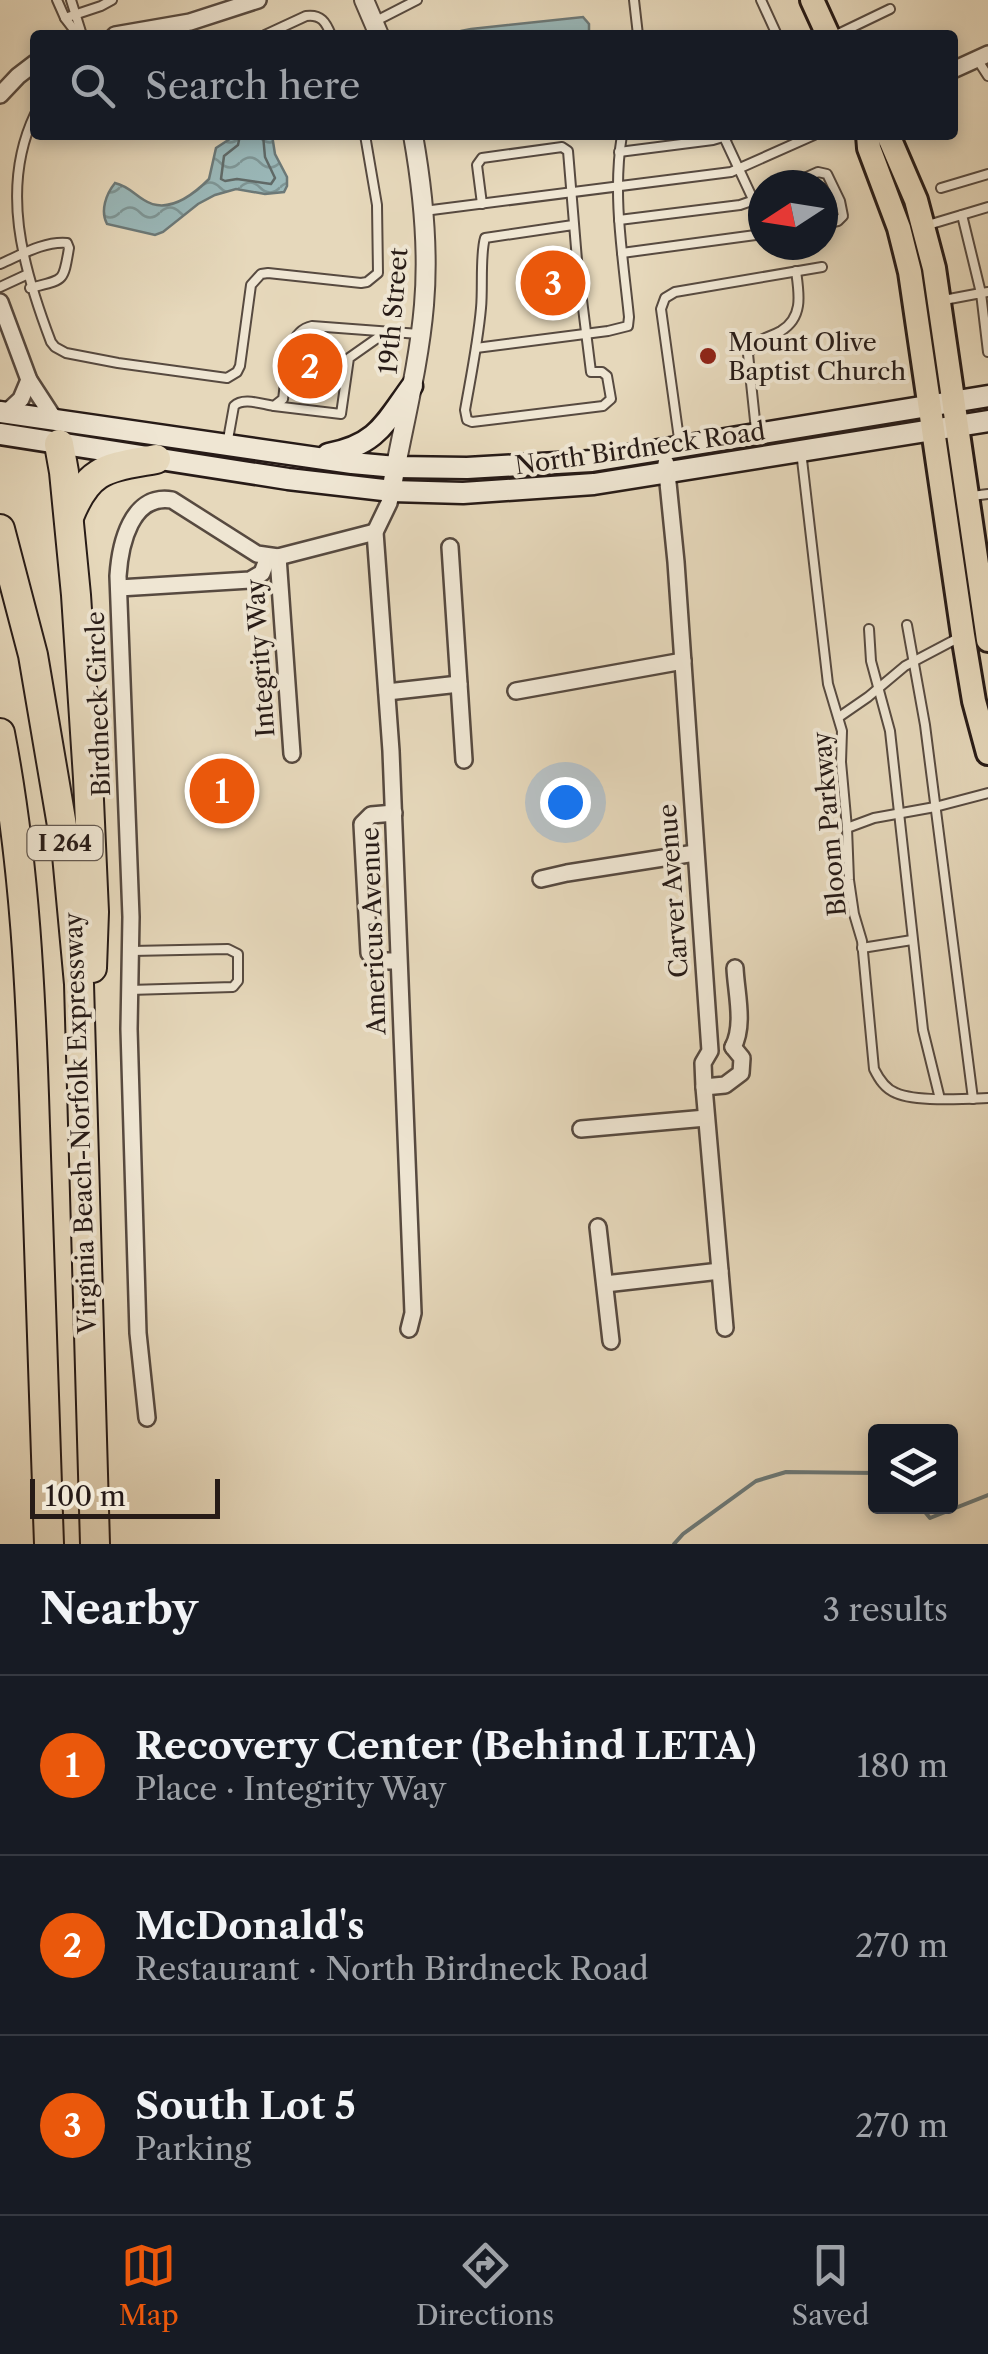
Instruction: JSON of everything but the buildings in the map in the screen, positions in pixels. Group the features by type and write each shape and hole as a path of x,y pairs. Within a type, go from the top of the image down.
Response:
{"highway":[{"path":"57,432 78,632 94,912 86,1164"},
{"path":"68,519 78,494 98,473 156,458"},
{"name":"Virginia Beach-Norfolk Expressway","path":"0,529 33,655 67,854 79,984 95,1544"},
{"name":"Virginia Beach-Norfolk Expressway","path":"0,733 23,907 32,1032 49,1544"},
{"path":"0,861 32,1032"}],"main road":[{"path":"812,0 826,30"},
{"path":"868,140 906,255 962,636 988,753"},
{"path":"890,140 924,227 940,301 958,426 978,495 988,640"},
{"path":"308,457 348,450 373,437 412,386"},
{"name":"North Birdneck Road","path":"0,434 57,432 226,445 396,467 510,467 592,460 988,396"},
{"name":"North Birdneck Road","path":"3,412 57,432 156,458 392,491 463,493 540,490 667,474 988,421"}],"street":[{"path":"144,30 190,22 258,0"},
{"path":"364,0 377,28"},
{"path":"958,68 982,57"},
{"path":"0,95 30,67"},
{"name":"19th Street","path":"392,491 420,334 426,260 414,140"},
{"path":"0,302 29,380 57,432"},
{"path":"3,412 21,399 29,380"},
{"name":"Carver Avenue","path":"672,448 667,474 710,1051 703,1063 706,1118 725,1328"},
{"path":"374,532 392,491"},
{"name":"Birdneck Circle","path":"147,1418 138,1332 119,588 123,540 140,509 152,500 172,500 257,554 273,557 374,532"},
{"name":"Americus Avenue","path":"374,532 394,813 413,1313 409,1329"},
{"path":"450,547 464,760"},
{"name":"Birdneck Circle","path":"119,588 250,580 262,574 273,557"},
{"name":"Integrity Way","path":"273,557 292,754"},
{"path":"516,691 683,661"},
{"path":"387,692 459,684"},
{"path":"394,813 371,814 362,824 371,957 376,961 398,961"},
{"path":"541,879 696,854"},
{"path":"733,1047 739,1028 735,968"},
{"path":"704,1088 725,1085 741,1072 742,1058 733,1047 724,1045 710,1051"},
{"path":"581,1129 706,1118"},
{"path":"598,1227 611,1341"},
{"path":"605,1284 720,1271"}],"lane":[{"path":"57,0 76,30"},
{"path":"71,0 79,30"},
{"path":"65,18 112,0"},
{"path":"377,28 417,0"},
{"path":"634,0 637,30"},
{"path":"761,0 775,30"},
{"path":"846,30 890,9"},
{"path":"277,30 313,15 326,23 329,30"},
{"path":"982,57 988,76"},
{"path":"13,148 30,121"},
{"path":"8,214 18,256 50,342 60,351 228,378 240,366 251,285 261,274 361,283 378,273 378,205 367,140"},
{"path":"476,348 628,326 619,220 621,140"},
{"path":"619,152 699,140"},
{"path":"728,140 748,190"},
{"path":"424,211 739,170 803,140"},
{"path":"482,204 478,160 558,148 568,150 590,372 608,376 612,395 610,403 602,406 467,420 485,238 574,225"},
{"path":"941,188 988,174"},
{"path":"838,196 843,212 838,221"},
{"path":"619,220 748,203"},
{"path":"924,227 988,207"},
{"path":"962,215 984,293 988,352"},
{"path":"622,254 748,233"},
{"path":"0,264 62,242 69,248 64,275 60,280 30,288"},
{"path":"672,448 661,309 665,298 674,292 822,267"},
{"path":"756,434 748,354 761,338 788,326 797,312 800,300 796,271"},
{"path":"0,287 26,275"},
{"path":"940,301 984,293"},
{"path":"274,406 284,399 292,340 304,328 420,334"},
{"path":"226,445 234,406 242,401 341,414 349,358 386,332"},
{"name":"Bloom Parkway","path":"801,451 828,684 839,717 849,880 862,948 874,1068 886,1088 899,1095 988,1098"},
{"path":"907,626 925,725 973,1099"},
{"path":"869,629 872,661 890,732 922,1030 940,1098"},
{"path":"839,717 913,661 962,636"},
{"path":"847,828 874,818 988,793"},
{"path":"862,948 912,940"},
{"path":"129,990 233,986 238,981 238,954 228,950 130,951"}],"water":[{"path":"583,17 589,24 589,30 466,30"},
{"path":"228,140 273,140 287,177 284,192 265,194 236,189 215,195 155,235 107,224 105,203 115,183 153,204 179,202 209,179 216,148"}],"waterway":[{"path":"674,1544 756,1481 786,1472 868,1473"},
{"path":"958,1507 988,1495"},
{"path":"927,1514 930,1518 940,1514"}],"place":[{"name":"South Lot 5","path":"553,283"},
{"name":"Mount Olive Baptist Church","path":"708,356"},
{"name":"McDonald's","path":"310,366"},
{"name":"Recovery Center (Behind LETA)","path":"222,791"}]}
